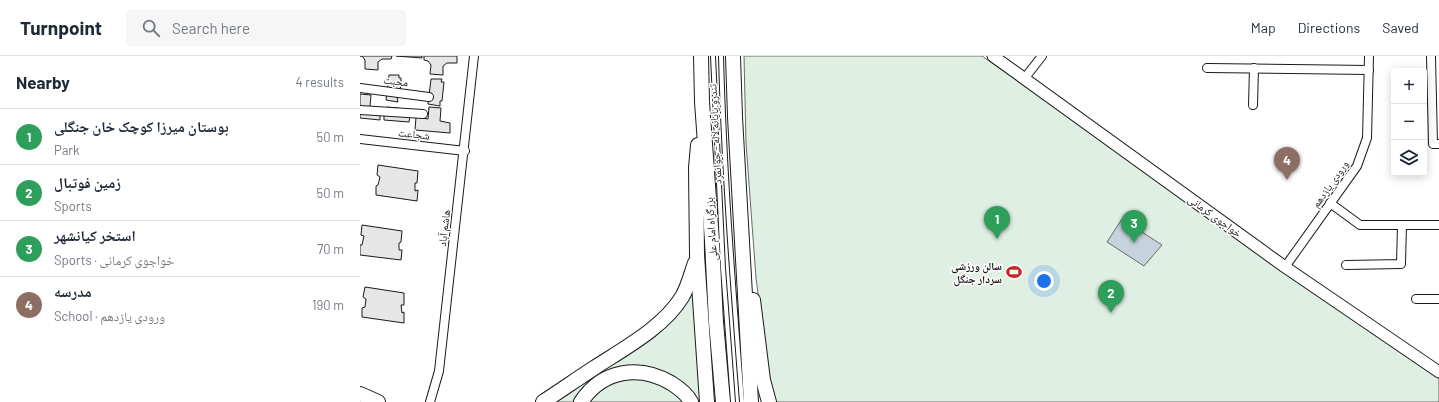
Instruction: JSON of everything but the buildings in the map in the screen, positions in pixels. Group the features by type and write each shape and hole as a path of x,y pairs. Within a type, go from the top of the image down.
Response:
{"highway":[{"name":"بزرگراه امام علی","path":"701,56 702,102 716,322 723,402"},
{"path":"733,56 734,117 751,402"},
{"path":"702,102 696,168 697,255 707,402"},
{"path":"742,252 751,286 763,380 769,402"},
{"path":"543,402 626,348 667,316 682,298 697,255"},
{"path":"581,402 590,390 598,383 617,374 629,372 655,375 665,379 680,389 691,402"},
{"path":"360,394 378,401"}],"main road":[{"name":"خواجوی کرمانی","path":"993,56 1285,267 1439,372"}],"street":[{"name":"هاشم آباد","path":"430,402 439,371 474,56"},
{"path":"1024,79 1042,56"},
{"name":"ورودی یازدهم","path":"1285,267 1357,166 1367,138 1369,56"},
{"path":"1431,56 1435,112 1433,144 1439,144"},
{"path":"1207,68 1369,70"},
{"path":"1253,105 1254,68"},
{"name":"محبت","path":"360,88 429,97"},
{"path":"360,110 423,114"},
{"name":"شجاعت","path":"360,139 464,150"},
{"path":"1330,203 1360,224 1439,225"},
{"path":"1346,264 1401,264 1402,225"},
{"path":"1416,299 1439,299"}],"lane":[{"path":"713,56 723,268 733,402"},
{"name":"تندرو پایانه لاله - جوانمرد","path":"721,56 730,242 737,355 742,402"}],"green space":[{"path":"744,56 982,56 1439,379 1439,402 772,402 756,278 746,143"},
{"path":"696,274 704,402 696,402 635,366 576,402 548,402 625,352"},
{"path":"625,376 660,380 687,402 587,402 593,394"}],"shaded area":[{"path":"1122,219 1162,245 1144,266 1107,242"}],"place":[{"name":"مدرسه","path":"1287,180"},
{"name":"بوستان میرزا کوچک خان جنگلی","path":"997,239"},
{"name":"استخر کیانشهر","path":"1134,243"},
{"name":"سالن ورزشی سردار جنگل","path":"1014,272"},
{"name":"زمین فوتبال","path":"1111,313"}]}
